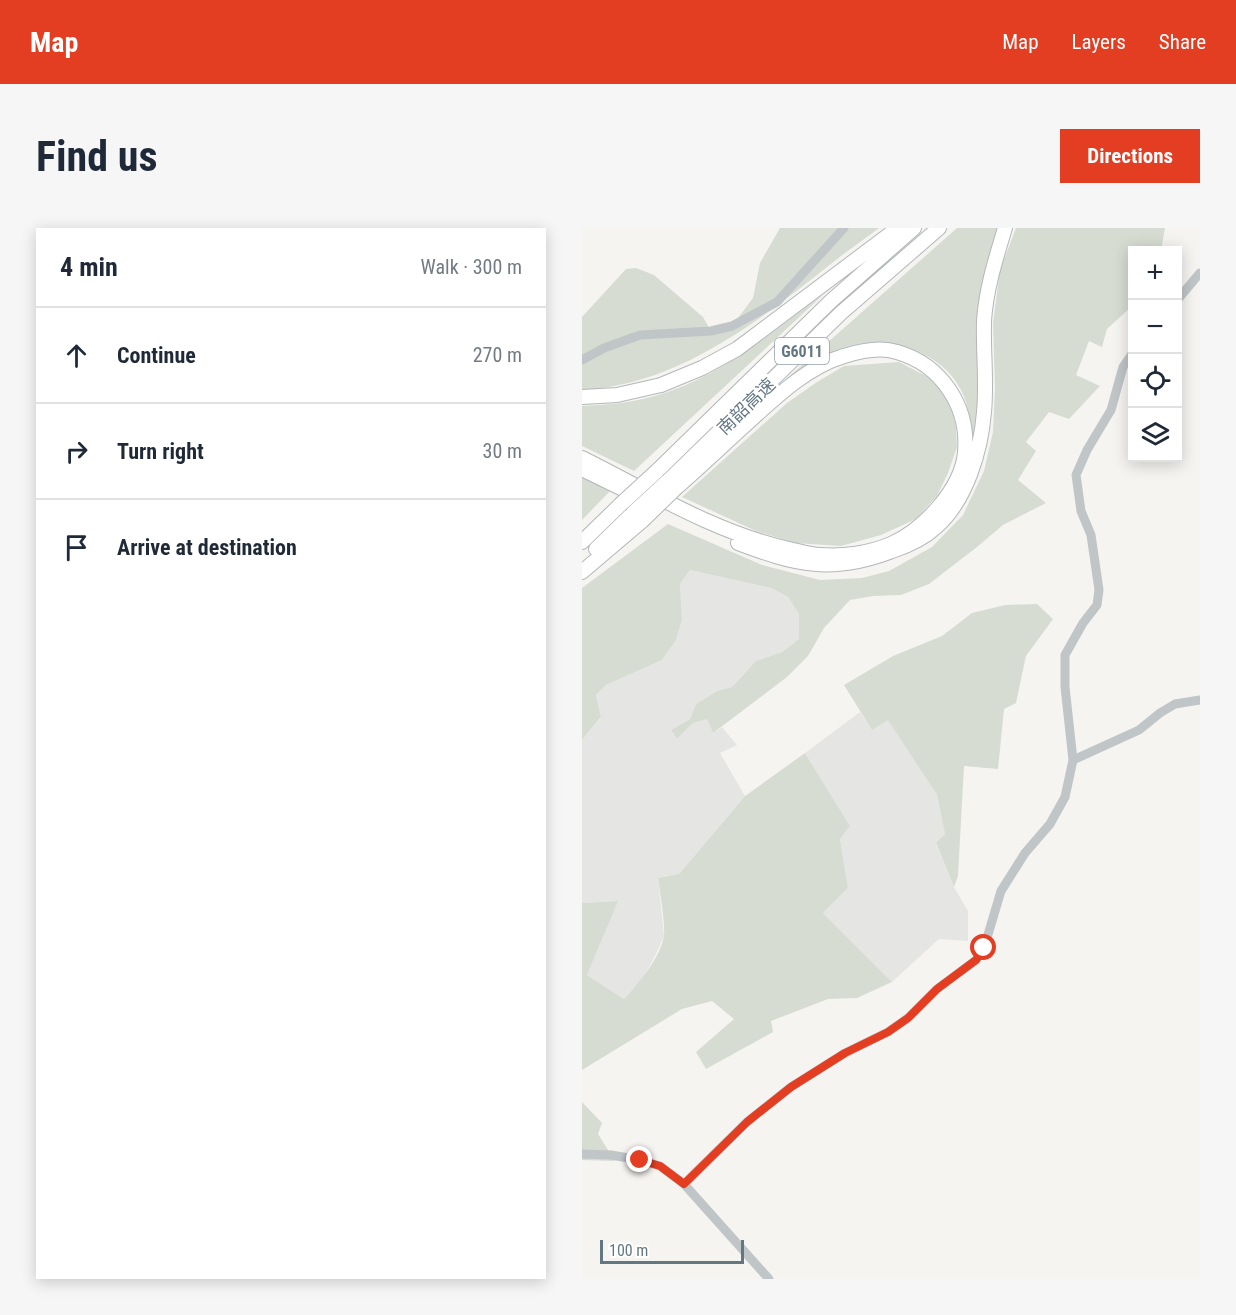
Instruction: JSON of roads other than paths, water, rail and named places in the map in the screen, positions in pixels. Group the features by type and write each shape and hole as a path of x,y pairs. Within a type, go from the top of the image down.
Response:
{"highway":[{"path":"582,397 617,395 661,386 728,354 779,320 898,228"},
{"name":"南韶高速","path":"582,542 831,300 914,228"},
{"name":"南韶高速","path":"582,563 673,484 841,313 939,228"},
{"path":"582,469 722,537 795,562 829,566 867,561 905,547 936,527 958,501 974,466 984,412 984,319 992,269 1005,228"},
{"path":"582,458 749,538 819,555 856,554 891,544 918,527 943,503 957,479 965,455 966,431 951,390 928,367 897,352 869,350 842,356 812,371 778,396 673,484"},
{"path":"582,572 637,517"}],"street":[{"path":"582,360 604,348 640,335 711,331 732,326 777,302 843,228"},
{"path":"1182,294 1200,273"},
{"path":"684,1184 747,1122 791,1087 845,1053 888,1032 908,1018 937,989 976,960 984,948 1001,891 1025,853 1050,824 1065,797 1073,760 1065,687 1065,655 1083,623 1097,605 1099,590 1091,535 1081,511 1076,475 1087,450 1112,410 1123,367 1128,360"},
{"path":"1073,760 1139,730 1175,704 1200,700"},
{"path":"582,1154 611,1155 660,1166 684,1184 769,1279"}]}
